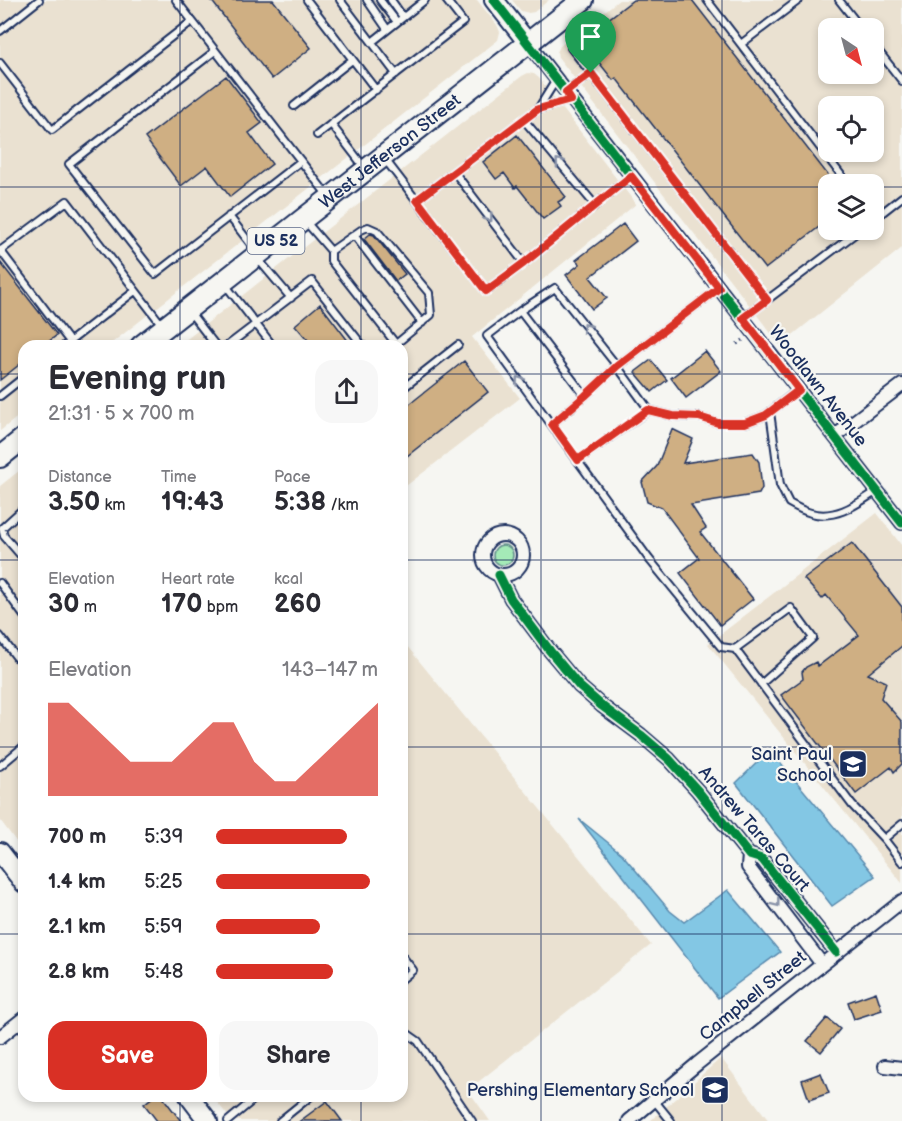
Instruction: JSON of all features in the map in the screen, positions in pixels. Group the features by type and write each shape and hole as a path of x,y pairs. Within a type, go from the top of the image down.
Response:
{"main road":[{"path":"494,0 528,43"},
{"name":"West Jefferson Street","path":"149,340 583,0"},
{"path":"0,457 18,443"},
{"path":"0,852 18,875"},
{"path":"194,1102 208,1121"}],"street":[{"name":"Woodlawn Avenue","path":"528,43 902,523"},
{"path":"835,436 902,385"},
{"name":"Andrew Taras Court","path":"499,575 511,599 579,686 669,759 749,855 762,859 837,952"},
{"name":"Andrew Taras Court","path":"749,855 748,867 822,964"},
{"name":"Campbell Street","path":"629,1121 902,901"},
{"path":"0,1037 18,1023"},
{"path":"885,1066 902,1068"}],"lane":[{"path":"0,31 39,0"},
{"path":"176,0 330,198"},
{"path":"307,0 376,90"},
{"path":"340,0 396,74"},
{"path":"367,0 387,29"},
{"path":"380,0 397,22"},
{"path":"391,0 404,17"},
{"path":"372,42 425,0"},
{"path":"317,135 463,22 446,0"},
{"path":"707,0 840,174"},
{"path":"741,44 799,0"},
{"path":"839,0 853,18"},
{"path":"0,63 52,130 192,21"},
{"path":"571,48 767,300"},
{"path":"215,51 69,164 155,274 301,160"},
{"path":"884,58 902,82"},
{"path":"294,106 352,60"},
{"path":"417,200 538,109 568,96 591,73"},
{"path":"538,109 556,80"},
{"path":"524,120 595,205"},
{"path":"331,124 366,170"},
{"path":"383,157 486,291 631,176"},
{"path":"455,173 524,263"},
{"path":"884,211 902,198"},
{"path":"65,340 0,251 67,201 164,328"},
{"path":"229,216 291,298"},
{"path":"304,219 331,251 331,261 393,340"},
{"path":"331,251 368,227 377,231 429,293 431,315 401,340"},
{"path":"354,235 422,323"},
{"path":"743,318 847,240"},
{"path":"235,340 312,281 358,340"},
{"path":"223,282 268,340"},
{"path":"760,684 813,638 791,608 735,649 721,647 628,531 487,336 555,288 617,366 648,410 673,416 699,417 718,423 745,423 770,412 799,390"},
{"path":"552,424 617,366 719,288"},
{"path":"75,340 135,291"},
{"path":"188,310 211,340"},
{"path":"520,311 585,396"},
{"path":"408,384 458,345"},
{"path":"0,396 18,384"},
{"path":"578,460 648,410"},
{"path":"770,412 780,485 789,503 810,513 831,515 853,508 877,491"},
{"path":"18,513 2,528 4,536 18,552"},
{"path":"0,583 18,608"},
{"path":"0,636 18,659"},
{"path":"735,649 852,805 902,862"},
{"path":"0,766 18,751"},
{"path":"884,839 902,824"},
{"path":"408,1034 418,1041 472,1121"},
{"path":"654,1100 671,1121"},
{"path":"228,1121 251,1102"},
{"path":"280,1121 304,1102"}],"path":[{"path":"737,344 743,340"}],"shaded area":[{"path":"0,0 477,0 497,25 500,32 498,40 116,340 18,340 18,417 0,431"},
{"path":"512,0 549,0 534,12 529,13 521,11"},
{"path":"619,0 902,0 902,248 780,345 558,57 557,52 560,46"},
{"path":"528,73 539,78 636,204 472,337 520,398 408,484 408,340 186,340"},
{"path":"18,472 18,844 0,820 0,486"},
{"name":"Saint Paul School","path":"877,513 902,546 902,883 708,644"},
{"path":"408,647 651,945 468,1090 490,1121 232,1121 217,1102 408,1102"},
{"name":"Pershing Elementary School","path":"721,1058 769,1121 650,1121"}],"green space":[{"path":"503,545 510,548 513,555 510,562 503,565 496,562 493,555 496,548"}],"water":[{"path":"770,750 875,876 832,906 736,783"},
{"path":"579,819 622,854 670,911 684,922 728,890 780,952 718,998"}],"building":[{"path":"211,0 273,0 311,48 272,79"},
{"path":"633,0 692,0 827,174 818,174 818,228 765,269 616,78 613,80 581,40"},
{"path":"226,76 262,123 249,133 272,164 230,197 207,166 181,186 145,138"},
{"path":"517,135 566,197 558,202 561,206 543,219 504,173 496,179 483,162"},
{"path":"623,224 636,241 590,277 607,298 592,309 566,275 580,264 576,260"},
{"path":"370,234 374,235 405,274 396,281 364,239"},
{"path":"0,262 57,335 51,340 18,340 18,366 0,380"},
{"path":"320,304 347,340 308,340 295,325"},
{"path":"705,351 721,371 686,398 671,378"},
{"path":"651,360 667,380 652,392 635,372"},
{"path":"464,361 488,392 408,455 408,405"},
{"path":"672,429 693,439 683,463 753,453 759,462 762,488 759,494 691,505 706,528 700,532 753,599 720,625 680,573 699,558 662,508 647,502 642,482 657,466"},
{"path":"852,543 902,607 902,646 868,674 886,682 881,698 902,722 902,764 894,772 891,767 856,794 781,695 803,679 802,672 806,667 816,662 818,666 859,635 826,595 822,599 804,579"},
{"path":"876,992 882,1010 854,1019 848,1002"},
{"path":"827,1018 840,1029 821,1052 807,1041"},
{"path":"821,1073 829,1093 809,1100 802,1080"},
{"path":"167,1102 181,1121 157,1121 144,1104"},
{"path":"328,1102 342,1121 300,1121"}],"cycle path":[{"path":"494,0 902,523"},
{"path":"499,575 511,599 579,686 669,759 749,855 762,859 836,952"}],"place":[{"name":"Saint Paul School","path":"853,764"},
{"name":"Pershing Elementary School","path":"715,1090"}],"route":[{"path":"591,73 767,300 743,318 799,390 766,415 745,423 718,423 699,417 673,416 648,410 578,460 552,424 617,366 719,288 631,176 486,291 417,200 538,109 571,100 566,92 591,73"}]}
